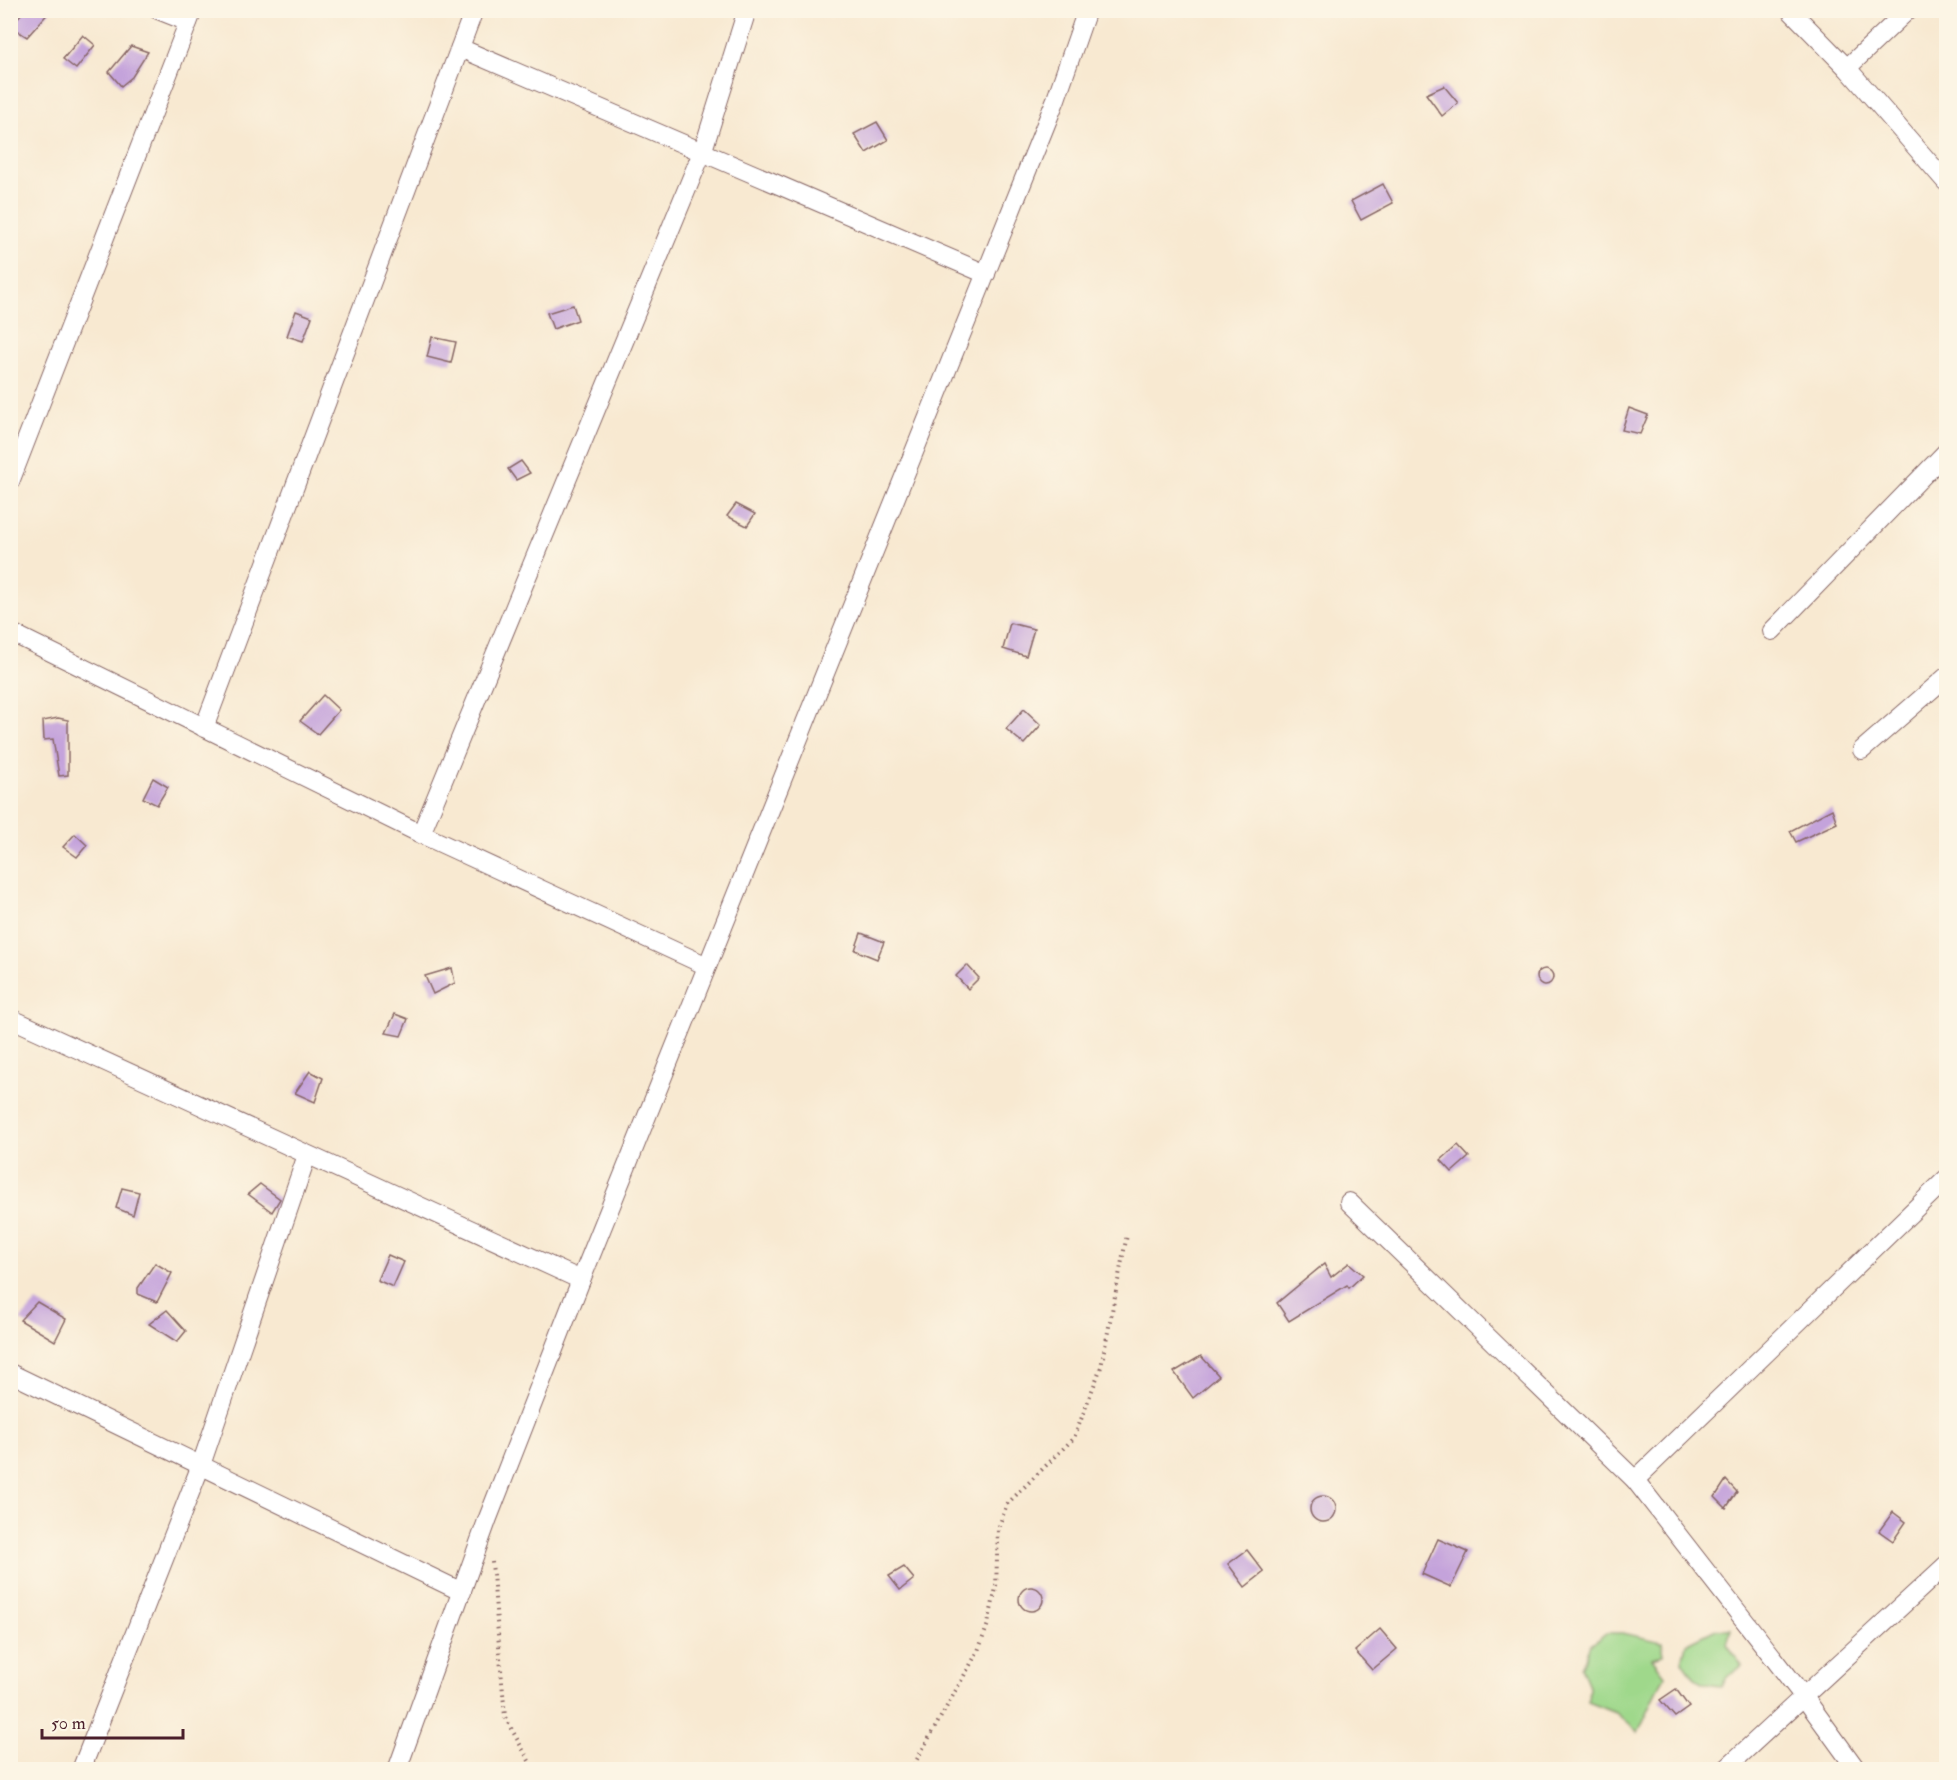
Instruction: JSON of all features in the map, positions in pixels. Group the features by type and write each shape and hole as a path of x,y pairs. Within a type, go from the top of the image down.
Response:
{"street":[{"path":"10,482 190,16 158,10"},
{"path":"204,728 474,10"},
{"path":"421,834 703,150 747,10"},
{"path":"397,1770 488,1518 581,1280 1056,99 1087,10"},
{"path":"1790,10 1847,68 1947,183"},
{"path":"1847,68 1908,10"},
{"path":"459,48 703,150 986,274"},
{"path":"1772,631 1947,452"},
{"path":"10,632 421,834 707,966"},
{"path":"1863,750 1947,677"},
{"path":"10,1018 581,1280"},
{"path":"81,1770 201,1465 307,1155"},
{"path":"1635,1480 1947,1179"},
{"path":"1349,1202 1635,1480 1804,1696 1857,1770"},
{"path":"10,1373 462,1592"},
{"path":"1724,1770 1947,1565"}],"path":[{"path":"911,1770 978,1651 988,1624 996,1588 998,1529 1007,1504 1074,1438 1101,1367 1127,1235"},
{"path":"491,1553 505,1717 534,1770"}],"green space":[{"path":"1716,1629 1731,1629 1727,1644 1742,1666 1727,1677 1722,1686 1698,1680 1682,1661 1686,1644"},
{"path":"1606,1633 1623,1633 1662,1642 1664,1655 1652,1658 1665,1675 1638,1732 1616,1713 1588,1702 1589,1686 1581,1667 1591,1645"}],"building":[{"path":"25,10 51,10 27,37 10,26"},
{"path":"83,35 95,45 76,69 63,59"},
{"path":"131,46 148,52 132,77 121,86 109,72"},
{"path":"1444,86 1458,103 1442,116 1426,94"},
{"path":"877,122 888,140 866,153 854,134"},
{"path":"1383,184 1393,203 1361,220 1351,201"},
{"path":"573,305 578,320 553,329 547,313"},
{"path":"296,311 312,317 303,341 287,336"},
{"path":"432,337 456,342 451,363 427,357"},
{"path":"1629,408 1648,415 1640,434 1622,430"},
{"path":"521,461 530,473 516,480 508,469"},
{"path":"736,504 755,514 747,526 727,516"},
{"path":"1010,623 1034,629 1026,656 1003,649"},
{"path":"323,695 339,710 318,734 300,721"},
{"path":"1024,709 1041,725 1024,744 1006,729"},
{"path":"58,718 68,720 68,775 59,776 53,739 44,740 43,721"},
{"path":"153,778 168,787 157,805 143,798"},
{"path":"1832,809 1837,823 1796,842 1790,831"},
{"path":"75,834 87,845 77,857 63,847"},
{"path":"861,933 884,942 877,959 855,950"},
{"path":"967,965 979,978 968,989 956,976"},
{"path":"452,968 455,983 433,994 425,976"},
{"path":"1545,969 1553,977 1545,985 1537,977"},
{"path":"395,1014 408,1019 401,1036 386,1033"},
{"path":"310,1071 323,1078 315,1102 295,1093"},
{"path":"1458,1145 1469,1157 1452,1172 1441,1160"},
{"path":"260,1184 280,1199 272,1212 248,1194"},
{"path":"122,1188 139,1192 133,1215 116,1208"},
{"path":"388,1255 404,1262 393,1287 377,1280"},
{"path":"155,1263 172,1273 157,1302 138,1294 138,1288"},
{"path":"1349,1263 1363,1275 1349,1288 1347,1285 1289,1321 1277,1303 1324,1264 1331,1277"},
{"path":"37,1302 66,1319 55,1341 20,1320"},
{"path":"167,1310 186,1331 177,1342 149,1324"},
{"path":"1201,1356 1219,1376 1193,1398 1174,1372"},
{"path":"1726,1480 1737,1492 1726,1508 1715,1497"},
{"path":"1323,1496 1332,1500 1336,1509 1332,1518 1323,1522 1314,1518 1310,1509 1314,1500"},
{"path":"1893,1512 1906,1522 1893,1541 1879,1531"},
{"path":"1438,1539 1468,1552 1451,1587 1422,1574"},
{"path":"1247,1550 1264,1572 1245,1587 1228,1564"},
{"path":"904,1567 914,1579 900,1590 889,1576"},
{"path":"1031,1587 1039,1591 1043,1599 1039,1607 1031,1611 1023,1607 1019,1599 1023,1591"},
{"path":"1380,1629 1397,1649 1372,1670 1355,1651"},
{"path":"1676,1689 1689,1707 1675,1717 1660,1700"}]}
